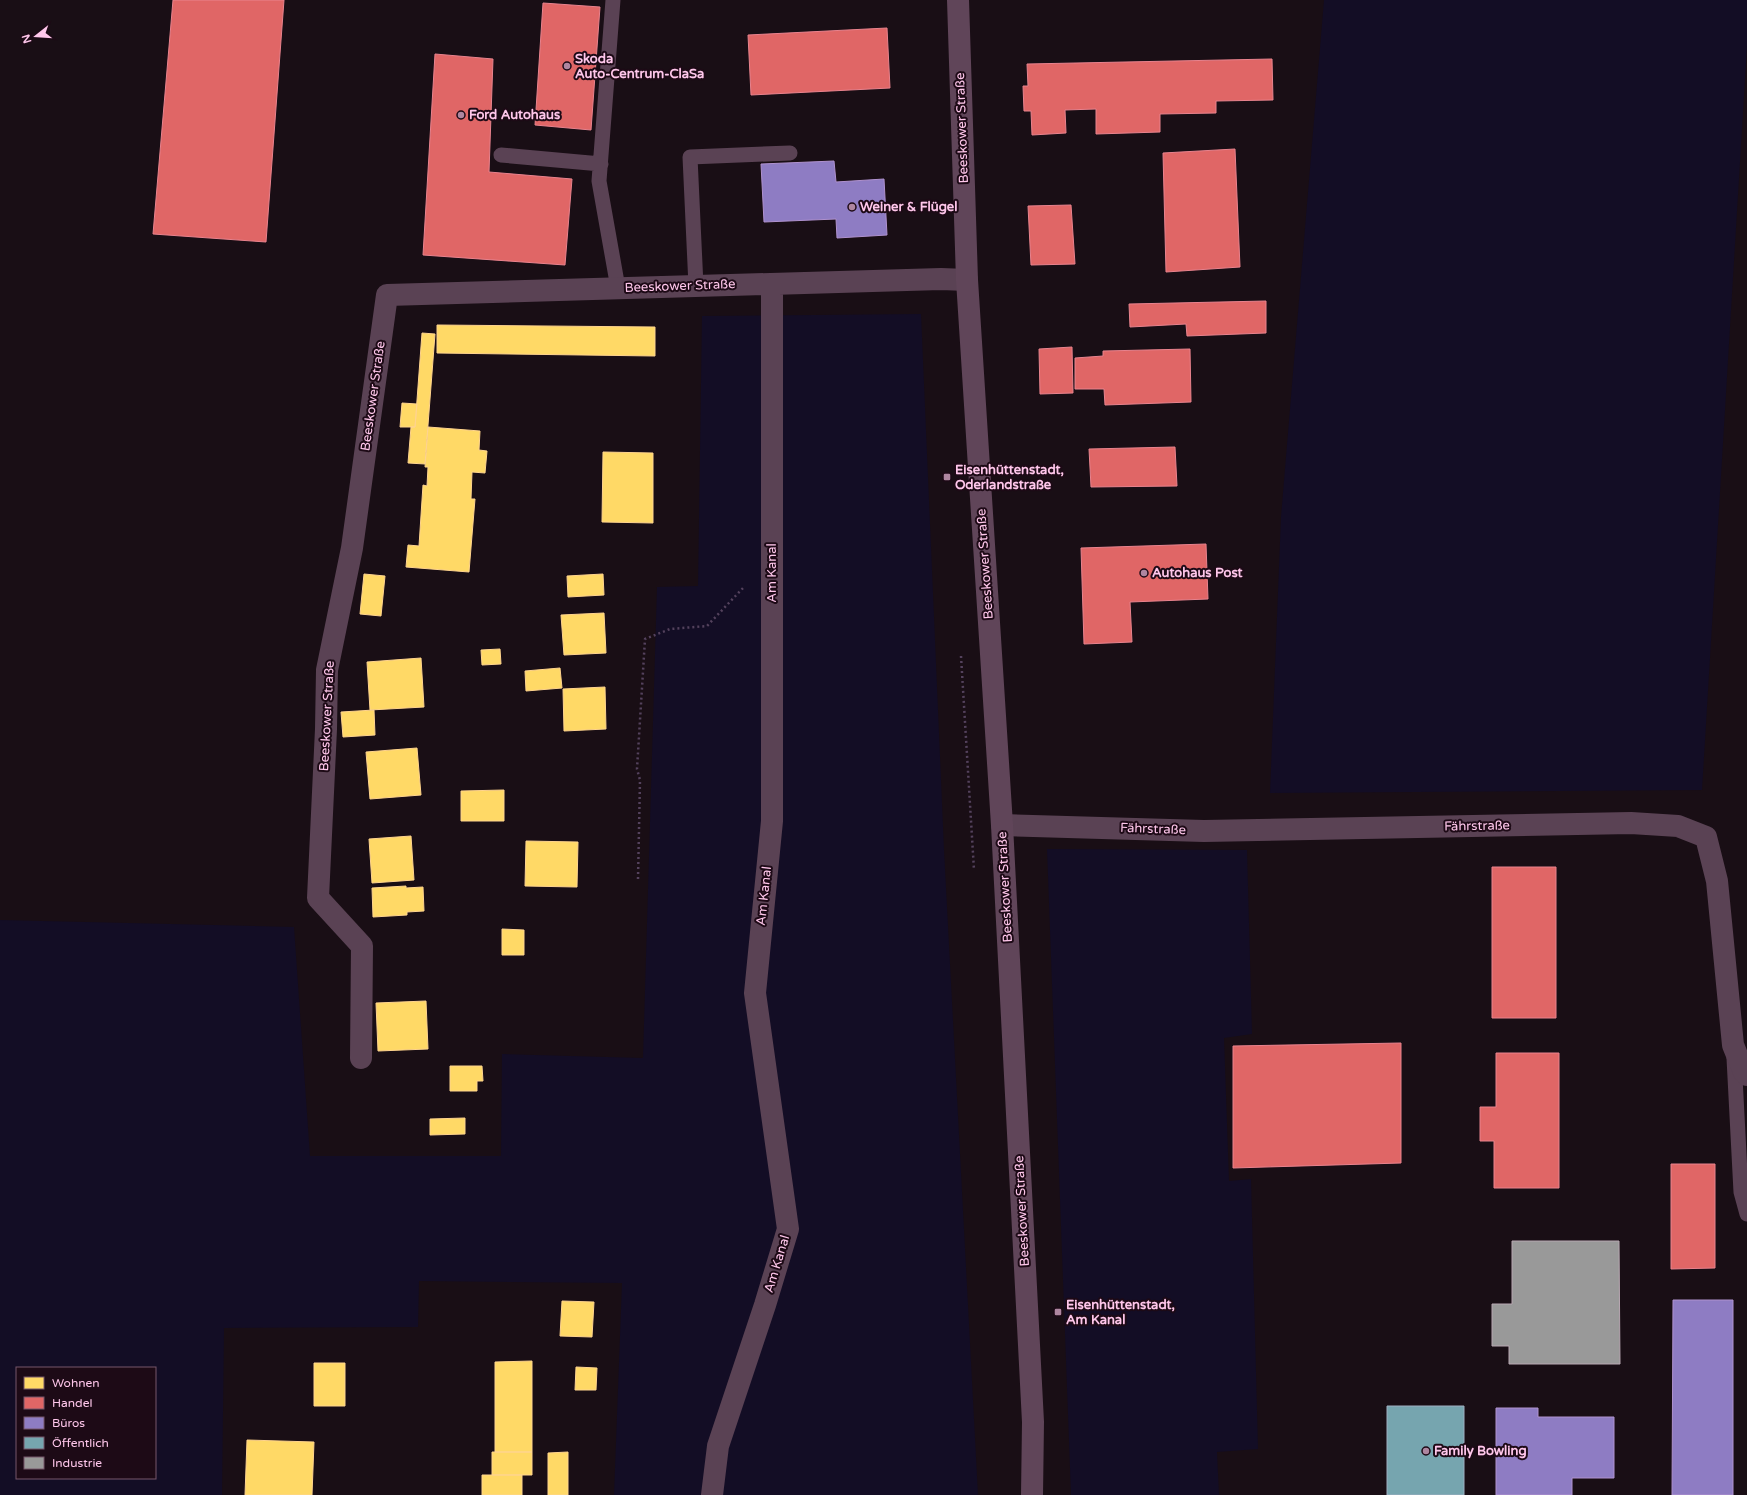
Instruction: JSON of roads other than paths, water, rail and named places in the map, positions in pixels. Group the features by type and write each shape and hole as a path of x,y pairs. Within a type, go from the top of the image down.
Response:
{"street":[{"name":"Beeskower Straße","path":"958,0 967,280 1002,825 1033,1422 1032,1495"},
{"name":"Beeskower Straße","path":"361,1058 362,946 318,898 326,729 327,670 352,548 386,295 967,280"},
{"name":"Am Kanal","path":"712,1495 718,1446 765,1305 788,1229 755,993 772,822 772,284"},
{"name":"Fährstraße","path":"1002,825 1204,831 1631,823 1678,826 1706,838 1710,852 1717,881 1733,1045 1744,1072 1747,1075"}],"lane":[{"path":"613,0 599,181 618,288"},
{"path":"696,286 690,158 790,153"},
{"path":"501,155 601,164"},
{"path":"1733,1045 1741,1192 1747,1214"}],"place":[{"name":"Skoda Auto-Centrum-ClaSa","path":"567,66"},
{"name":"Ford Autohaus","path":"461,115"},
{"name":"Weiner & Flügel","path":"852,207"},
{"name":"Eisenhüttenstadt, Oderlandstraße","path":"947,477"},
{"name":"Autohaus Post","path":"1144,573"},
{"name":"Eisenhüttenstadt, Am Kanal","path":"1058,1312"},
{"name":"Family Bowling","path":"1426,1451"}]}
